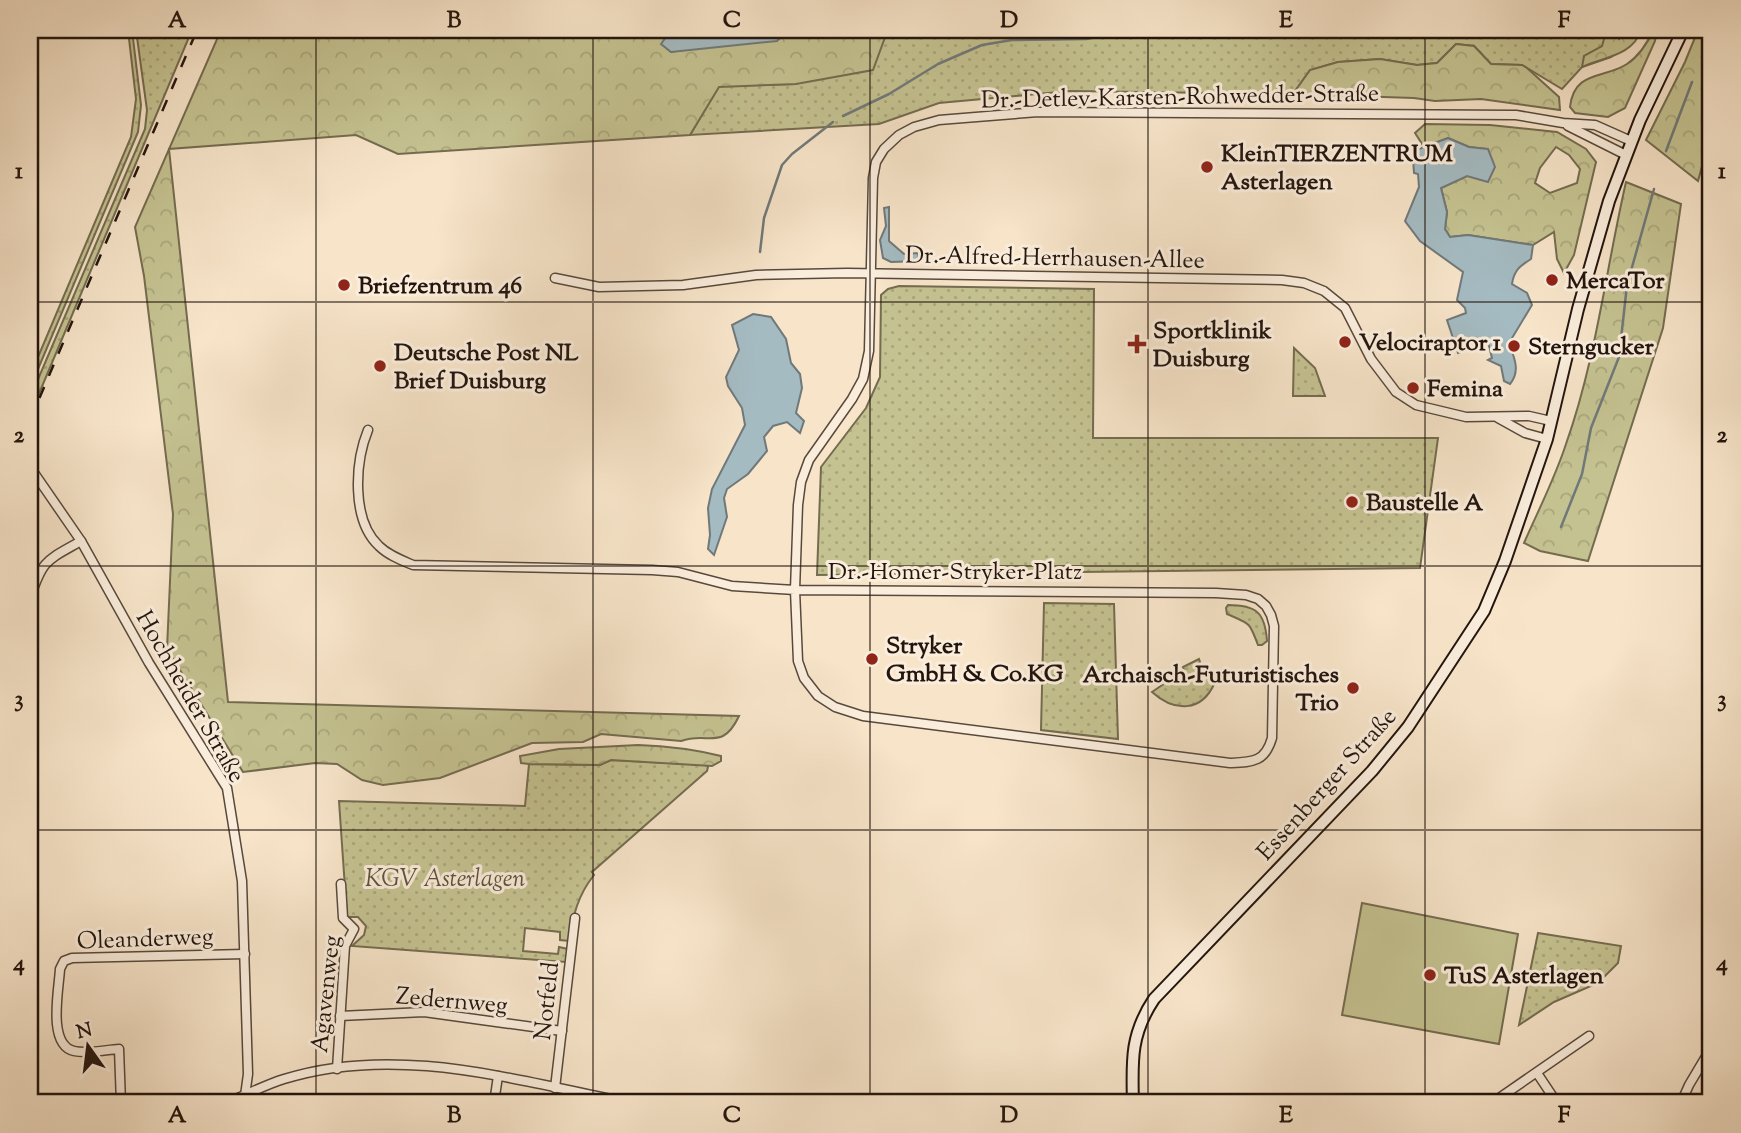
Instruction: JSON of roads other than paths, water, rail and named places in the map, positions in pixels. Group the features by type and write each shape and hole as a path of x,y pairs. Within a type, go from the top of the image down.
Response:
{"main road":[{"name":"Essenberger Straße","path":"1133,1103 1135,1038 1141,1018 1154,999 1372,771 1408,727 1484,611 1500,574 1547,439 1598,237 1626,155 1683,30"}],"street":[{"name":"Dr.-Detlev-Karsten-Rohwedder-Straße","path":"1115,592 1246,595 1258,599 1266,606 1274,626 1273,730 1268,752 1249,762 1230,763 863,716 835,707 818,696 804,678 796,644 795,590 801,482 809,460 863,379 869,351 871,197 876,162 884,149 899,135 914,127 939,120 1038,112 1413,113 1516,115 1595,125 1631,141"},
{"name":"Dr.-Detlev-Karsten-Rohwedder-Straße","path":"1563,123 1626,155"},
{"name":"Dr.-Alfred-Herrhausen-Allee","path":"555,278 599,287 683,285 756,275 870,274 1264,279 1304,283 1324,291 1345,308 1371,359 1396,392 1416,405 1466,417 1529,416 1551,421"},
{"name":"Dr.-Alfred-Herrhausen-Allee","path":"1495,416 1525,433 1547,439"},
{"path":"368,430 358,464 362,517 377,545 394,557 413,565 652,570 678,572 733,586 795,590"},
{"name":"Hochheider Straße","path":"30,467 81,541 149,663 227,788 242,881 248,1074 245,1100"},
{"path":"30,598 39,571 48,560 81,541"},
{"name":"Dr.-Homer-Stryker-Platz","path":"795,590 1115,592"},
{"name":"Agavenweg","path":"337,1069 345,946 354,929 343,918 341,884"},
{"name":"Notfeld","path":"555,1088 575,918"},
{"name":"Oleanderweg","path":"121,1103 119,1049 74,1051 59,1039 56,1028 60,969 64,961 72,958 245,954"},
{"name":"Zedernweg","path":"340,1016 424,1012 562,1031"},
{"path":"1492,1103 1589,1036"},
{"path":"1681,1103 1711,1048"},
{"path":"225,1103 245,1100 283,1079 337,1069 412,1065 498,1076 632,1103"},
{"path":"1537,1073 1557,1103"},
{"path":"494,1103 498,1076"}],"water":[{"path":"671,30 785,30 785,33 777,41 671,52 661,44"},
{"path":"1448,138 1469,147 1488,149 1495,167 1488,182 1467,176 1441,188 1447,212 1445,229 1450,237 1468,235 1533,245 1531,259 1518,269 1512,284 1527,293 1532,305 1509,343 1516,369 1510,384 1504,381 1501,366 1488,360 1492,358 1488,342 1458,353 1447,320 1466,313 1457,300 1463,272 1420,241 1405,221 1419,187 1418,174 1414,173 1413,159 1416,150"},
{"path":"889,207 889,241 904,254 918,253 919,261 891,262 883,258 880,240 886,226 884,208"},
{"path":"753,314 771,317 786,339 791,363 800,374 802,388 796,413 804,421 800,433 787,422 773,426 764,437 767,451 748,474 727,489 724,498 727,517 714,555 708,549 708,508 712,489 745,425 742,408 728,386 726,377 739,350 732,325"}],"waterway":[{"path":"843,116 889,94 938,64 982,45 1012,40 1086,39 1138,30"},
{"path":"1702,64 1711,33"},
{"path":"1666,151 1692,82"},
{"path":"760,252 764,218 782,165 833,122"},
{"path":"1561,527 1582,474 1591,428 1619,357 1627,285 1654,189"}],"railway":[{"path":"30,420 197,30"}],"place":[{"name":"KleinTIERZENTRUM Asterlagen","path":"1207,167"},
{"name":"MercaTor","path":"1552,280"},
{"name":"Briefzentrum 46","path":"344,285"},
{"name":"Velociraptor 1","path":"1345,342"},
{"name":"Sportklinik Duisburg","path":"1137,344"},
{"name":"Sterngucker","path":"1514,346"},
{"name":"Deutsche Post NL Brief Duisburg","path":"380,366"},
{"name":"Femina","path":"1413,388"},
{"name":"Baustelle A","path":"1352,502"},
{"name":"Stryker GmbH & Co.KG","path":"872,659"},
{"name":"Archaisch-Futuristisches Trio","path":"1353,688"},
{"name":"TuS Asterlagen","path":"1430,975"}],"park label":[{"name":"KGV Asterlagen","path":"445,878"}]}
